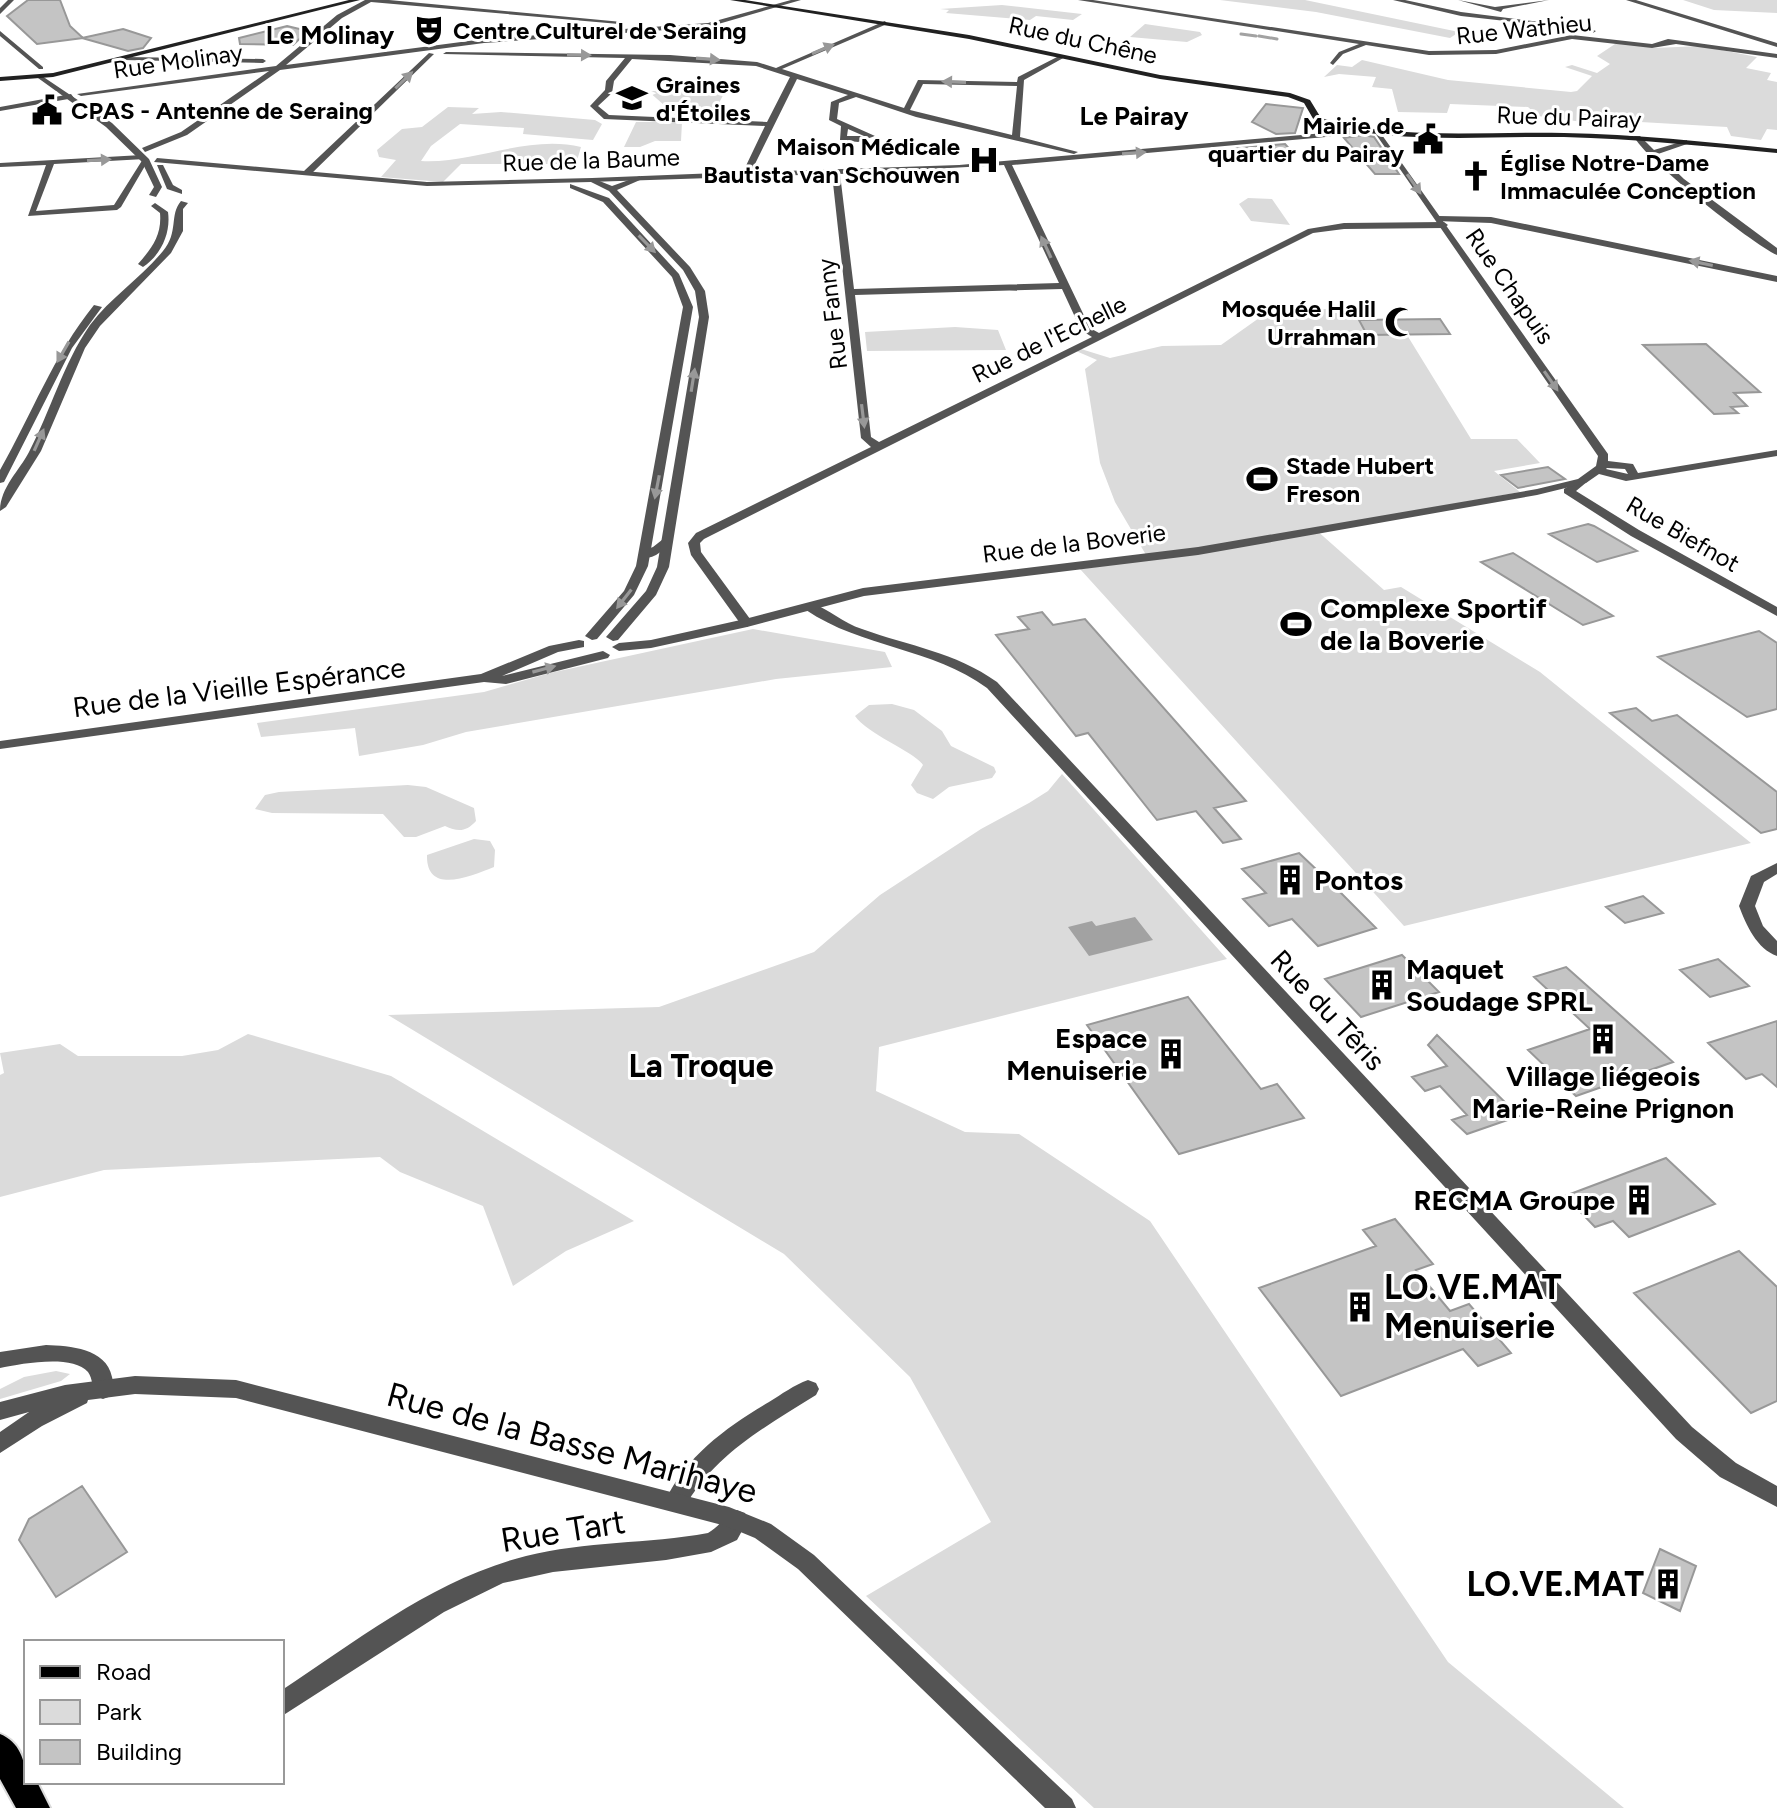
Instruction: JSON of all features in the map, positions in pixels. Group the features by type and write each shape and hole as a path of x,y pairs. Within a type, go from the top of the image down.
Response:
{"main road":[{"path":"59,71 348,0"},
{"path":"0,79 125,59 357,0"},
{"name":"Rue du Chêne","path":"733,0 885,23 1160,77 1290,95 1304,99 1318,120"},
{"name":"Rue du Pairay","path":"1318,120 1359,129 1637,138 1777,151"},
{"path":"0,1749 34,1808"}],"street":[{"path":"0,12 11,0"},
{"path":"51,163 30,213 54,214 119,205 144,156 167,144 283,65 345,9 369,0 664,28"},
{"path":"467,10 486,0"},
{"path":"125,59 283,65 506,38 712,25 798,0"},
{"name":"Rue Wathieu","path":"1081,0 1364,44 1462,54 1506,51 1572,37 1652,46 1676,42"},
{"path":"1396,0 1439,9 1620,34"},
{"path":"1439,9 1496,9 1546,0"},
{"path":"1629,0 1777,45"},
{"path":"1454,9 1464,1 1579,28 1777,56"},
{"path":"1518,5 1518,9 1537,17"},
{"path":"779,68 885,23"},
{"path":"0,33 40,72 144,156"},
{"path":"1333,63 1341,53 1364,44"},
{"path":"417,51 431,54 722,60 779,68 906,110 1089,156"},
{"path":"307,173 431,54"},
{"path":"631,56 610,81 609,91 594,107 607,117 770,124"},
{"path":"1016,138 1023,77 1063,56"},
{"name":"Rue Molinay","path":"81,94 283,65"},
{"path":"59,71 60,79 81,94 144,156 158,187 154,201"},
{"path":"746,174 791,79 798,75"},
{"path":"906,110 922,81 1021,84"},
{"path":"845,125 833,120 834,103 858,95"},
{"path":"0,109 71,96"},
{"path":"619,133 624,119"},
{"path":"1313,136 1305,132 1311,122 1318,120"},
{"name":"Rue de la Baume","path":"157,160 427,184 535,182 1007,163 1313,136 1359,129"},
{"name":"Rue Chapuis","path":"1377,130 1604,456 1601,466"},
{"path":"1637,138 1691,189 1775,250"},
{"path":"1651,154 1684,142"},
{"path":"0,165 144,156 157,160 169,186 190,198"},
{"path":"1007,163 1086,330 1098,336"},
{"name":"Rue Fanny","path":"836,171 866,438 877,446"},
{"path":"612,189 637,178"},
{"path":"535,182 574,187 601,196 671,270 686,296 687,323 644,555 634,585 592,636 616,642 652,592 663,567 703,305 687,269 612,189 592,180"},
{"path":"154,201 179,192"},
{"path":"154,201 190,198"},
{"path":"0,507 35,451 80,348 96,324 168,251 179,231 179,209 190,198"},
{"path":"0,480 69,341 157,247 166,221 163,210 154,201"},
{"name":"Rue de l'Echelle","path":"747,623 693,548 700,536 1311,231 1344,226 1499,222 1777,279"},
{"path":"849,292 1065,286"},
{"path":"1624,464 1632,468 1634,475 1777,453"},
{"path":"1601,466 1624,464 1681,469"},
{"path":"1601,466 1620,478"},
{"name":"Rue de la Boverie","path":"616,642 651,644 878,590 1219,548 1537,492 1582,481 1601,466"},
{"name":"Rue de la Boverie","path":"1537,492 1568,491 1634,475"},
{"path":"1568,491 1582,481"},
{"name":"Rue Biefnot","path":"1568,491 1635,533 1777,612"},
{"path":"644,555 657,550 667,540"},
{"path":"644,555 663,567"},
{"name":"Rue du Têris","path":"811,607 842,626 970,669 992,685 1684,1433 1728,1470 1777,1497"},
{"name":"Rue de la Vieille Espérance","path":"484,678 539,655 579,644 592,636"},
{"name":"Rue de la Vieille Espérance","path":"0,745 484,678 506,680 603,655 616,642"},
{"path":"579,644 584,654 603,655"},
{"path":"1777,868 1757,879 1747,906 1756,928 1777,951"},
{"path":"0,1360 26,1355 76,1354 94,1365 100,1374 93,1392"},
{"name":"Rue de la Basse Marihaye","path":"0,1411 65,1394 163,1384 236,1389 676,1501 737,1520 763,1531 806,1562 1063,1808"},
{"path":"676,1501 695,1468 713,1450 808,1389"},
{"name":"Rue de la Basse Marihaye","path":"0,1444 34,1420 93,1392"},
{"name":"Rue Tart","path":"284,1703 432,1608 498,1574 529,1565 711,1542 729,1533 737,1520"}],"green space":[{"path":"1220,0 1305,0 1459,32 1450,38 1316,12"},
{"path":"1683,0 1777,0 1777,13 1714,10"},
{"path":"1002,5 1082,14 1073,20 1036,16 1030,20 946,13 949,10 940,9"},
{"path":"1145,24 1200,32 1202,35 1187,42 1130,37"},
{"path":"1618,42 1654,48 1701,46 1757,57 1746,68 1771,73 1767,80 1777,82 1777,130 1767,129 1761,140 1731,136 1727,127 1606,120 1605,125 1538,116 1528,107 1450,104 1447,113 1398,112 1392,89 1372,87 1376,77 1339,74 1324,77 1337,65 1352,67 1362,60 1448,80 1571,92 1577,91 1592,76 1565,67 1572,65 1597,73 1610,64 1597,56"},
{"path":"697,81 729,84 710,120 680,119 648,91 690,91"},
{"path":"448,107 479,108 472,114 501,112 595,120 602,124 593,140 523,134 524,128 460,124 431,146 421,161 441,161 541,144 581,147 576,164 461,164 443,182 381,177 396,160 379,157 377,150 402,129 422,127"},
{"path":"636,122 682,122 681,141 655,141 640,147 624,147"},
{"path":"1248,198 1272,199 1290,225 1251,221 1239,204"},
{"name":"Complexe Sportif de la Boverie","path":"1352,308 1367,335 1407,335 1471,439 1517,439 1540,463 1494,471 1520,492 1315,529 1384,590 1401,587 1540,672 1751,843 1404,926 1080,569 1149,560 1115,502 1100,463 1085,369 1097,360 1076,351 1081,349 1110,358 1162,346 1221,345 1269,311"},
{"path":"955,327 998,330 1006,350 867,351 865,332"},
{"path":"753,629 885,652 892,667 776,679 466,732 423,745 359,756 355,728 261,737 257,723 484,692 550,673"},
{"path":"892,704 914,710 942,731 951,746 994,767 996,772 992,778 949,787 933,799 917,793 911,785 923,765 855,716 869,705"},
{"path":"1062,774 1227,959 879,1047 876,1091 965,1132 1019,1134 1150,1221 1448,1662 1624,1808 1094,1808 866,1596 991,1522 910,1377 784,1254 388,1015 659,1007 814,952 880,895 981,829 1048,791"},
{"path":"408,785 426,787 474,808 476,821 462,830 445,826 416,837 404,837 383,814 272,813 255,809 265,795 279,792"},
{"path":"474,839 490,841 495,850 494,867 452,880 434,875 429,868 427,855"},
{"path":"248,1034 391,1076 634,1221 566,1251 513,1286 483,1206 400,1172 380,1157 104,1170 0,1197 0,1075 4,1073 0,1053 60,1044 78,1056 182,1056 218,1050"},
{"path":"56,1371 70,1374 61,1381 0,1399 0,1389 24,1377"}],"shaded area":[{"path":"1135,917 1153,940 1089,956 1068,927 1092,921 1096,926"}],"building":[{"path":"28,0 60,0 70,26 83,38 37,44 7,16"},
{"path":"287,26 308,31 293,45 240,44 239,38"},
{"path":"123,29 151,38 143,48 128,51 82,38"},
{"path":"1266,104 1303,108 1295,133 1276,134 1252,122"},
{"path":"1374,137 1399,174 1375,174 1344,138"},
{"path":"1285,144 1292,152 1219,152 1219,150"},
{"name":"Mosquée Halil Urrahman","path":"1440,319 1450,334 1367,335 1359,320"},
{"path":"1706,344 1760,392 1734,393 1747,406 1731,407 1738,413 1714,414 1643,345"},
{"path":"1548,467 1565,479 1518,488 1501,475"},
{"path":"1588,524 1637,551 1597,562 1549,534"},
{"path":"1513,553 1613,616 1583,625 1481,562"},
{"path":"1042,612 1053,625 1085,619 1246,801 1214,808 1241,839 1223,843 1196,811 1157,820 1088,733 1076,736 996,635 1029,629 1018,617"},
{"path":"1759,631 1777,643 1777,709 1747,717 1658,657"},
{"path":"1636,708 1652,721 1677,715 1777,792 1777,829 1761,833 1610,713"},
{"path":"1299,853 1376,928 1318,946 1292,919 1269,926 1243,899 1266,893 1242,869"},
{"path":"1643,896 1663,913 1625,923 1606,907"},
{"name":"Maquet Soudage SPRL","path":"1402,955 1439,992 1361,1017 1325,979"},
{"path":"1718,959 1749,986 1710,997 1680,970"},
{"name":"Village liégeois Marie-Reine Prignon","path":"1566,967 1673,1062 1576,1096 1528,1050 1590,1029 1534,977"},
{"name":"Espace Menuiserie","path":"1188,997 1261,1089 1277,1084 1304,1118 1179,1154 1087,1025"},
{"path":"1777,1021 1777,1087 1762,1074 1746,1079 1708,1043"},
{"name":"Village liégeois Marie-Reine Prignon","path":"1437,1035 1519,1116 1467,1134 1452,1120 1467,1115 1440,1086 1425,1091 1412,1077 1447,1066 1428,1045"},
{"name":"RECMA Groupe","path":"1666,1158 1715,1204 1629,1237 1613,1221 1595,1227 1565,1196"},
{"name":"LO.VE.MAT Menuiserie","path":"1395,1219 1433,1264 1416,1270 1450,1311 1469,1304 1511,1353 1478,1366 1463,1349 1341,1396 1259,1288 1376,1246 1363,1230"},
{"path":"1739,1251 1777,1287 1777,1401 1751,1413 1634,1293"},
{"path":"82,1486 127,1552 56,1597 19,1540 29,1519"},
{"name":"LO.VE.MAT","path":"1660,1549 1696,1566 1680,1611 1643,1593"}],"waterway":[{"path":"1241,34 1256,36"},
{"path":"1259,36 1277,39"}],"place":[{"name":"Centre Culturel de Seraing","path":"429,30"},
{"name":"Graines d'Étoiles","path":"632,98"},
{"name":"CPAS - Antenne de Seraing","path":"47,110"},
{"name":"Mairie de quartier du Pairay","path":"1428,139"},
{"name":"Maison Médicale Bautista van Schouwen","path":"984,160"},
{"name":"Église Notre-Dame Immaculée Conception","path":"1476,176"},
{"name":"Mosquée Halil Urrahman","path":"1400,322"},
{"name":"Stade Hubert Freson","path":"1262,479"},
{"name":"Complexe Sportif de la Boverie","path":"1296,624"},
{"name":"Pontos","path":"1290,880"},
{"name":"Maquet Soudage SPRL","path":"1382,985"},
{"name":"Village liégeois Marie-Reine Prignon","path":"1603,1039"},
{"name":"Espace Menuiserie","path":"1171,1054"},
{"name":"RECMA Groupe","path":"1639,1200"},
{"name":"LO.VE.MAT Menuiserie","path":"1360,1307"},
{"name":"LO.VE.MAT","path":"1668,1584"}],"district":[{"name":"Le Molinay","path":"330,35"},
{"name":"Le Pairay","path":"1134,116"},
{"name":"La Troque","path":"701,1066"}]}
